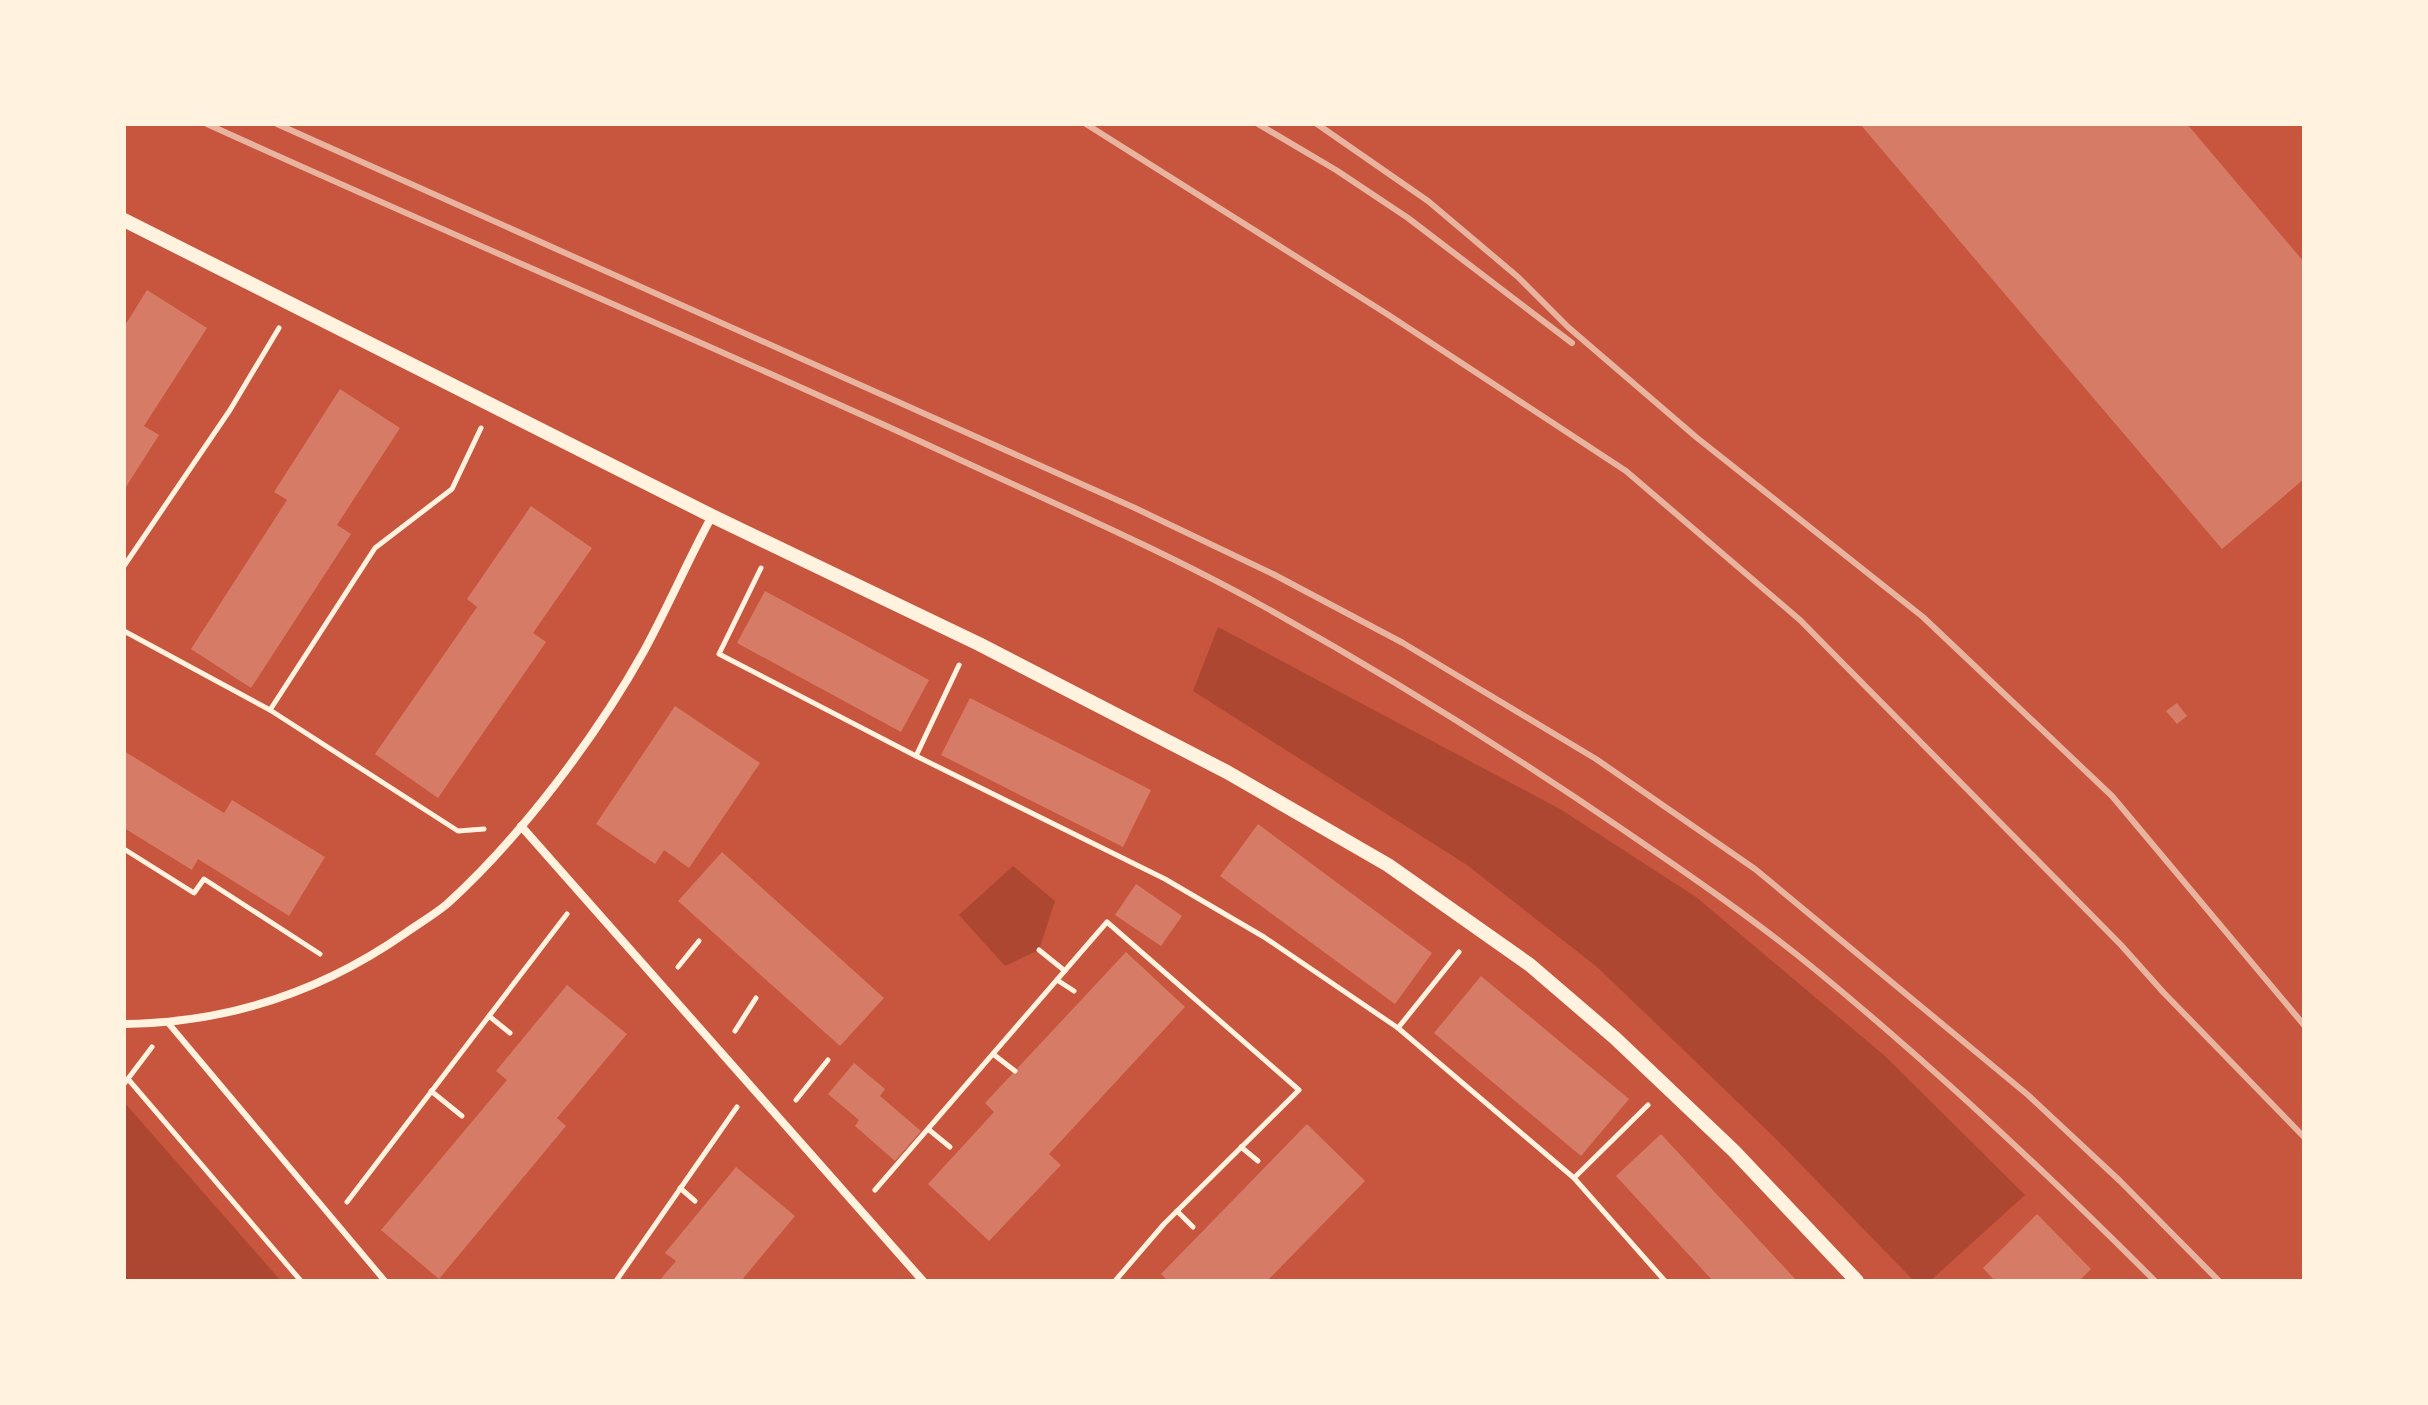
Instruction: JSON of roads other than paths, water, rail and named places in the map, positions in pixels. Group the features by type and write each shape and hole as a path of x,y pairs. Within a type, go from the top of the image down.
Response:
{"street":[{"path":"124,220 712,516 979,644 1227,772 1388,865 1530,965 1615,1038 1734,1151 1857,1281"},
{"path":"124,1024 169,1024 235,1012 306,988 373,955 446,905 521,826 582,747 643,652 712,516"},
{"path":"521,826 923,1281"}],"lane":[{"path":"169,1024 385,1281"}],"railway":[{"path":"207,124 850,409 1102,525 1222,584 1353,658 1578,799 1794,952 1947,1083 2155,1281"},
{"path":"277,124 1135,508 1273,574 1403,643 1596,759 1755,869 2028,1095 2120,1181 2219,1281"},
{"path":"1086,124 1387,314 1626,471 1800,620 2121,945 2304,1137"},
{"path":"1258,124 1336,170 1408,218 1572,343"},
{"path":"1317,124 1428,201 1518,277 1568,327 1696,437 1923,617 2112,796 2304,1025"}]}
